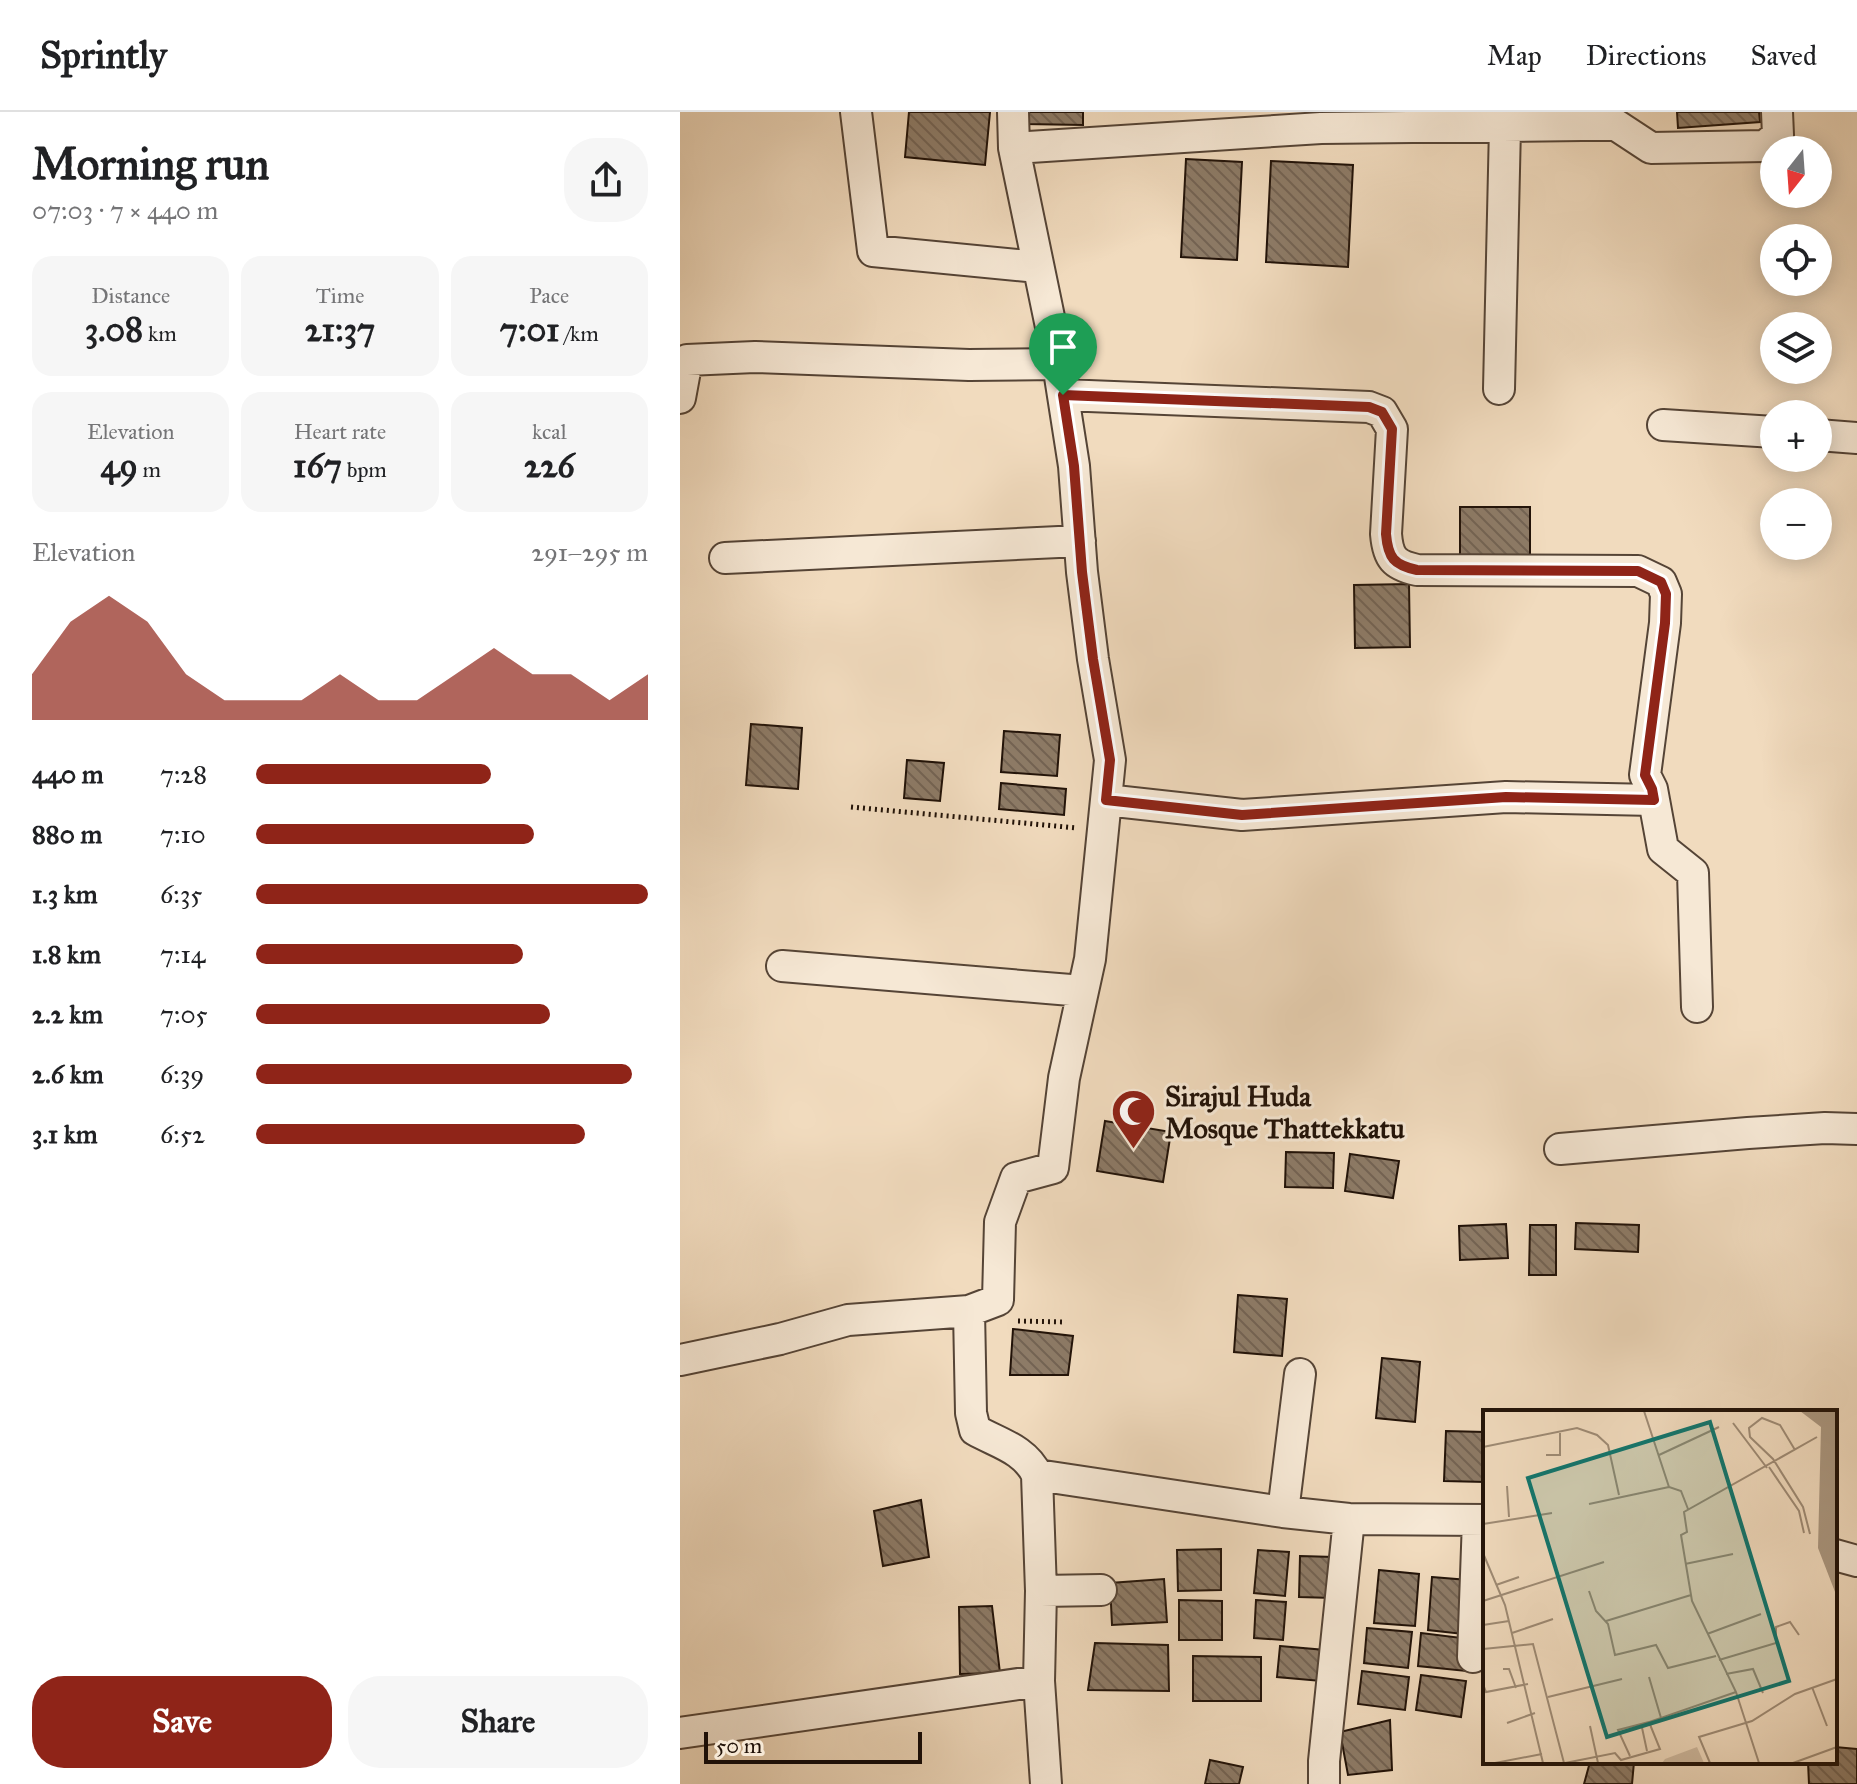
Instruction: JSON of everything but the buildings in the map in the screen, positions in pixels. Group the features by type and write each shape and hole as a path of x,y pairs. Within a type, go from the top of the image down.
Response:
{"street":[{"path":"856,112 873,251 1038,267"},
{"path":"680,1360 780,1339 848,1320 969,1311 998,1300 1000,1222 1016,1178 1053,1168 1064,1078 1090,959 1110,760 1093,659 1074,466 1058,364 1014,148 1013,112"},
{"path":"1014,148 1321,128 1505,127 1581,118 1616,125 1631,123 1651,148 1765,146 1778,135 1777,112"},
{"path":"1499,389 1505,127"},
{"path":"680,398 687,360 755,357 969,365 1058,364"},
{"path":"1063,395 1369,407 1382,412 1392,429 1386,534 1392,557 1402,567 1417,570 1638,571 1661,582 1666,594 1665,623 1645,775 1652,789 1663,849 1693,873 1697,1007"},
{"path":"1663,425 1760,431"},
{"path":"1832,436 1857,438"},
{"path":"725,558 1080,541"},
{"path":"1106,800 1242,815 1506,797 1654,800"},
{"path":"782,966 1083,991"},
{"path":"1560,1149 1794,1130 1857,1129"},
{"path":"969,1311 971,1413 975,1430 1009,1446 1032,1464 1037,1475 1041,1591 1039,1681 1046,1784"},
{"path":"1283,1512 1300,1374"},
{"path":"1037,1475 1349,1519 1482,1520 1473,1657"},
{"path":"1324,1784 1349,1519"},
{"path":"1837,1556 1857,1561"},
{"path":"1041,1591 1101,1590"},
{"path":"680,1733 1039,1681"}],"path":[{"path":"851,807 1102,831"}],"place":[{"name":"Sirajul Huda Mosque Thattekkatu","path":"1134,1151"}],"route":[{"path":"1063,395 1369,407 1382,412 1392,429 1386,534 1392,557 1402,567 1417,570 1638,571 1661,582 1666,594 1665,623 1645,775 1654,800 1506,797 1242,815 1106,800 1110,760 1093,659 1082,572 1074,466 1063,395"}]}
